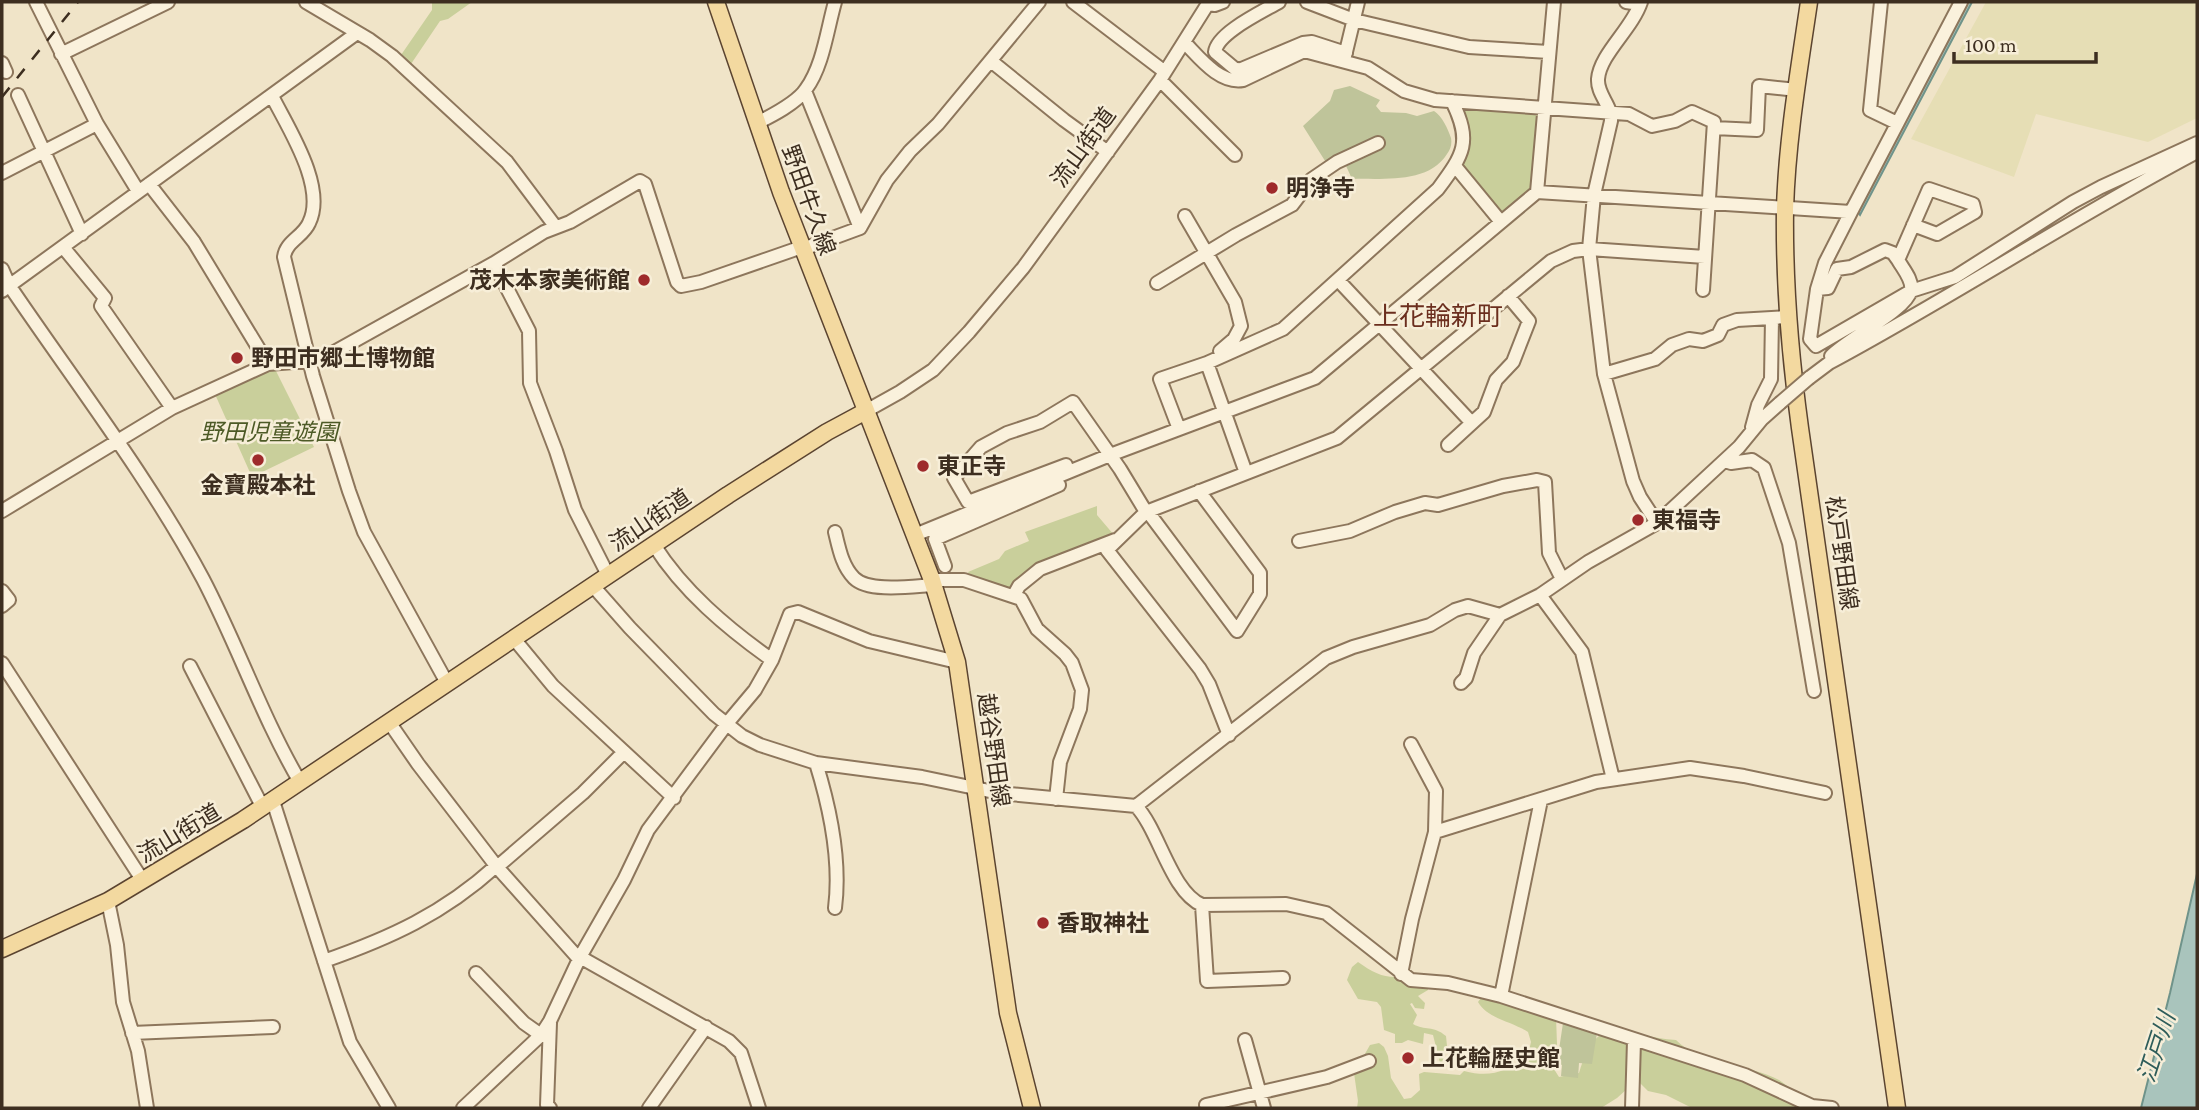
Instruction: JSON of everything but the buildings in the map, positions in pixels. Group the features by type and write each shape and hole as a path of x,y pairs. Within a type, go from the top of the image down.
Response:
{"main road":[{"name":"野田牛久線","path":"716,2 757,123 866,411"},
{"name":"松戸野田線","path":"1809,2 1785,207 1780,317 1800,428 1897,1108"},
{"name":"越谷野田線","path":"866,411 933,582 957,662 1012,1035 1032,1108"},
{"name":"流山街道","path":"2,949 108,901 268,804 608,575 811,442 866,411"}],"street":[{"path":"36,2 97,124 144,187 194,242 268,364"},
{"path":"61,54 168,2"},
{"path":"306,2 392,56 507,162 555,226"},
{"path":"757,123 773,116 805,91 817,66 835,2"},
{"path":"2,511 172,408 268,364 320,360 555,226 570,222 640,181 645,184 677,282 681,286 701,282 860,228 895,170 1039,2"},
{"path":"1073,2 1162,76 1235,155"},
{"path":"1208,3 1215,5 1223,2"},
{"path":"1279,2 1241,24 1218,42 1215,52 1239,70 1303,43 1312,42 1368,68 1404,91 1435,100 1629,114 1652,126 1675,121 1692,112 1714,122 1703,290"},
{"path":"1307,2 1354,20 1469,47 1549,52"},
{"path":"1345,57 1358,2"},
{"path":"1537,192 1555,2"},
{"path":"1626,2 1640,3 1632,22 1600,67 1599,88 1612,112 1594,195 1588,249 1604,374 1633,481 1657,523"},
{"path":"1881,2 1870,110 1897,124"},
{"path":"1961,2 1825,263 1817,289 1810,339 1816,346 1911,291 1955,277 2073,202 2129,173 2197,143"},
{"name":"流山街道","path":"866,411 919,381 951,352 1023,268 1162,76 1208,3"},
{"path":"6,288 357,33"},
{"path":"1184,42 1212,69 1235,81 1243,80 1302,52 1345,57"},
{"path":"991,61 1108,152"},
{"path":"1714,128 1757,131 1759,86 1797,90"},
{"path":"805,91 860,228"},
{"path":"18,95 82,234"},
{"path":"272,96 308,167 312,186 314,209 309,225 285,249 284,257 313,376 348,491 364,532 447,683"},
{"path":"1179,429 1160,379 1210,361 1283,329 1438,189 1455,166 1463,145 1464,129 1452,101"},
{"path":"2,173 97,124"},
{"path":"1157,283 1292,205 1312,179 1378,143"},
{"path":"1461,683 1466,678 1474,653 1500,615 1540,594 1657,523 1725,461 1762,419 1829,363 1968,285 2085,212 2197,152"},
{"path":"1455,166 1501,222"},
{"path":"1898,260 1928,189 1973,204 1975,212 1937,234 1913,225"},
{"path":"915,535 1111,455 1315,378 1537,192 1851,212"},
{"path":"1185,216 1235,302 1241,326 1234,339 1210,361"},
{"path":"63,247 105,298 101,306 172,408"},
{"path":"1228,735 1209,684 1200,669 1107,550 1147,512 1337,438 1551,261 1573,251 1588,249 1705,257"},
{"path":"1817,289 1828,288 1837,269 1851,267 1885,250 1893,253 1911,281 1911,291 1901,306 1832,354 1829,363"},
{"path":"494,263 528,331 530,383 575,510 608,575"},
{"path":"2,269 6,288 169,520 203,579 232,637 276,739 300,782"},
{"path":"1338,280 1471,422"},
{"path":"1448,445 1484,412 1496,380 1513,362 1530,321 1508,296"},
{"path":"1604,374 1655,359 1672,345 1694,339 1703,341 1718,335 1723,325 1730,322 1780,317 1771,379 1758,405 1750,435"},
{"path":"1210,361 1246,473"},
{"path":"1111,455 968,502 954,478 981,447 1007,433 1040,422 1073,402 1111,455 1147,512 1237,631 1260,594 1260,573 1199,491"},
{"path":"944,566 935,539 1111,455"},
{"path":"1725,461 1731,463 1752,460 1764,468 1789,543 1814,691"},
{"path":"1299,541 1350,531 1425,503 1448,503 1503,486 1537,480 1545,482 1549,553 1562,579"},
{"path":"835,532 841,557 853,577 860,582 873,586 964,580 1014,595 1026,604 1039,631 1065,654 1080,679 1082,690 1080,709 1060,762 1056,799"},
{"path":"1014,595 1019,586 1040,569 1118,539"},
{"path":"654,545 668,567 730,630 772,660"},
{"path":"593,586 698,699 727,725 760,745 816,763 882,771 999,793 1136,806 1142,812 1190,900 1202,905 1286,904 1326,913 1410,980 1448,983 1501,996 1745,1075 1812,1106 1832,1108"},
{"path":"2,591 9,600 2,606"},
{"path":"1540,594 1583,656 1614,779"},
{"path":"1136,806 1294,682 1337,652 1430,625 1455,610 1468,606 1500,615"},
{"path":"463,1108 541,1035 579,958 625,880 648,830 755,690 772,660 790,614 798,612 869,641 957,662"},
{"path":"515,640 553,686 674,798"},
{"path":"2,663 143,881"},
{"path":"190,666 268,804 351,1042 389,1108"},
{"path":"389,722 418,765 497,867 579,958 706,1027 744,1053 760,1108"},
{"path":"1401,974 1412,919 1435,832 1436,791 1411,744"},
{"path":"324,961 413,926 477,884 583,793 623,753"},
{"path":"816,763 836,862 835,908"},
{"path":"1435,832 1596,782 1699,768 1825,793"},
{"path":"1501,996 1541,800"},
{"path":"108,901 117,945 123,1002 138,1051 147,1108"},
{"path":"1202,905 1207,981 1283,978"},
{"path":"476,973 524,1023 541,1035"},
{"path":"549,1108 550,1020"},
{"path":"132,1033 273,1027"},
{"path":"649,1108 706,1027"},
{"path":"1245,1040 1264,1108"},
{"path":"1632,1108 1634,1041"},
{"path":"1206,1105 1327,1077 1369,1061"}],"shaded area":[{"path":"1986,2 2197,2 2197,118 2148,142 2036,114 2014,177 1911,139"}],"green space":[{"path":"432,2 472,2 448,19 440,21 411,64 401,55 432,10"},
{"path":"1350,86 1380,100 1376,106 1381,112 1417,116 1434,111 1437,113 1451,138 1451,146 1439,164 1417,175 1391,179 1352,179 1342,157 1327,164 1303,126 1330,101 1334,90"},
{"path":"1460,108 1536,111 1540,115 1532,188 1504,213 1499,213 1462,168 1469,128"},
{"name":"野田児童遊園","path":"274,367 314,447 252,477 214,392"},
{"path":"1097,506 1097,515 1114,535 1010,590 970,576 968,572 999,559 1005,551 1029,541 1025,532"},
{"path":"1358,962 1385,976 1415,974 1427,980 1428,990 1418,996 1425,1003 1424,1009 1410,1004 1417,1015 1413,1024 1437,1030 1446,1036 1447,1046 1442,1063 1433,1035 1424,1033 1423,1044 1408,1040 1395,1043 1395,1034 1384,1030 1381,1007 1377,1002 1358,999 1347,980 1352,967"},
{"path":"1483,995 1556,1017 1557,1044 1552,1066 1559,1077 1579,1073 1587,1052 1596,1039 1606,1032 1617,1030 1676,1040 1686,1048 1711,1059 1767,1075 1779,1080 1814,1108 1692,1108 1666,1095 1648,1091 1637,1080 1601,1108 1357,1108 1354,1073 1370,1045 1379,1043 1384,1047 1391,1078 1404,1099 1411,1098 1420,1090 1419,1074 1424,1072 1460,1075 1464,1071 1482,1074 1498,1072 1513,1066 1528,1055 1531,1042 1528,1032 1482,1008 1478,1002"},
{"path":"1563,1023 1597,1033 1592,1064 1579,1063 1578,1078 1561,1076 1562,1065 1557,1063"}],"water":[{"path":"1967,2 1972,2 1860,215 1857,211"},
{"path":"2197,874 2197,1108 2141,1108 2170,993"}],"railway":[{"path":"2,97 78,2"}],"place":[{"name":"明浄寺","path":"1272,188"},
{"name":"茂木本家美術館","path":"644,280"},
{"name":"野田市郷土博物館","path":"237,358"},
{"name":"金寶殿本社","path":"258,460"},
{"name":"東正寺","path":"923,466"},
{"name":"東福寺","path":"1638,520"},
{"name":"香取神社","path":"1043,923"},
{"name":"上花輪歴史館","path":"1408,1058"}],"district":[{"name":"上花輪新町","path":"1438,316"}],"water label":[{"name":"江戸川","path":"2156,1047"}]}
